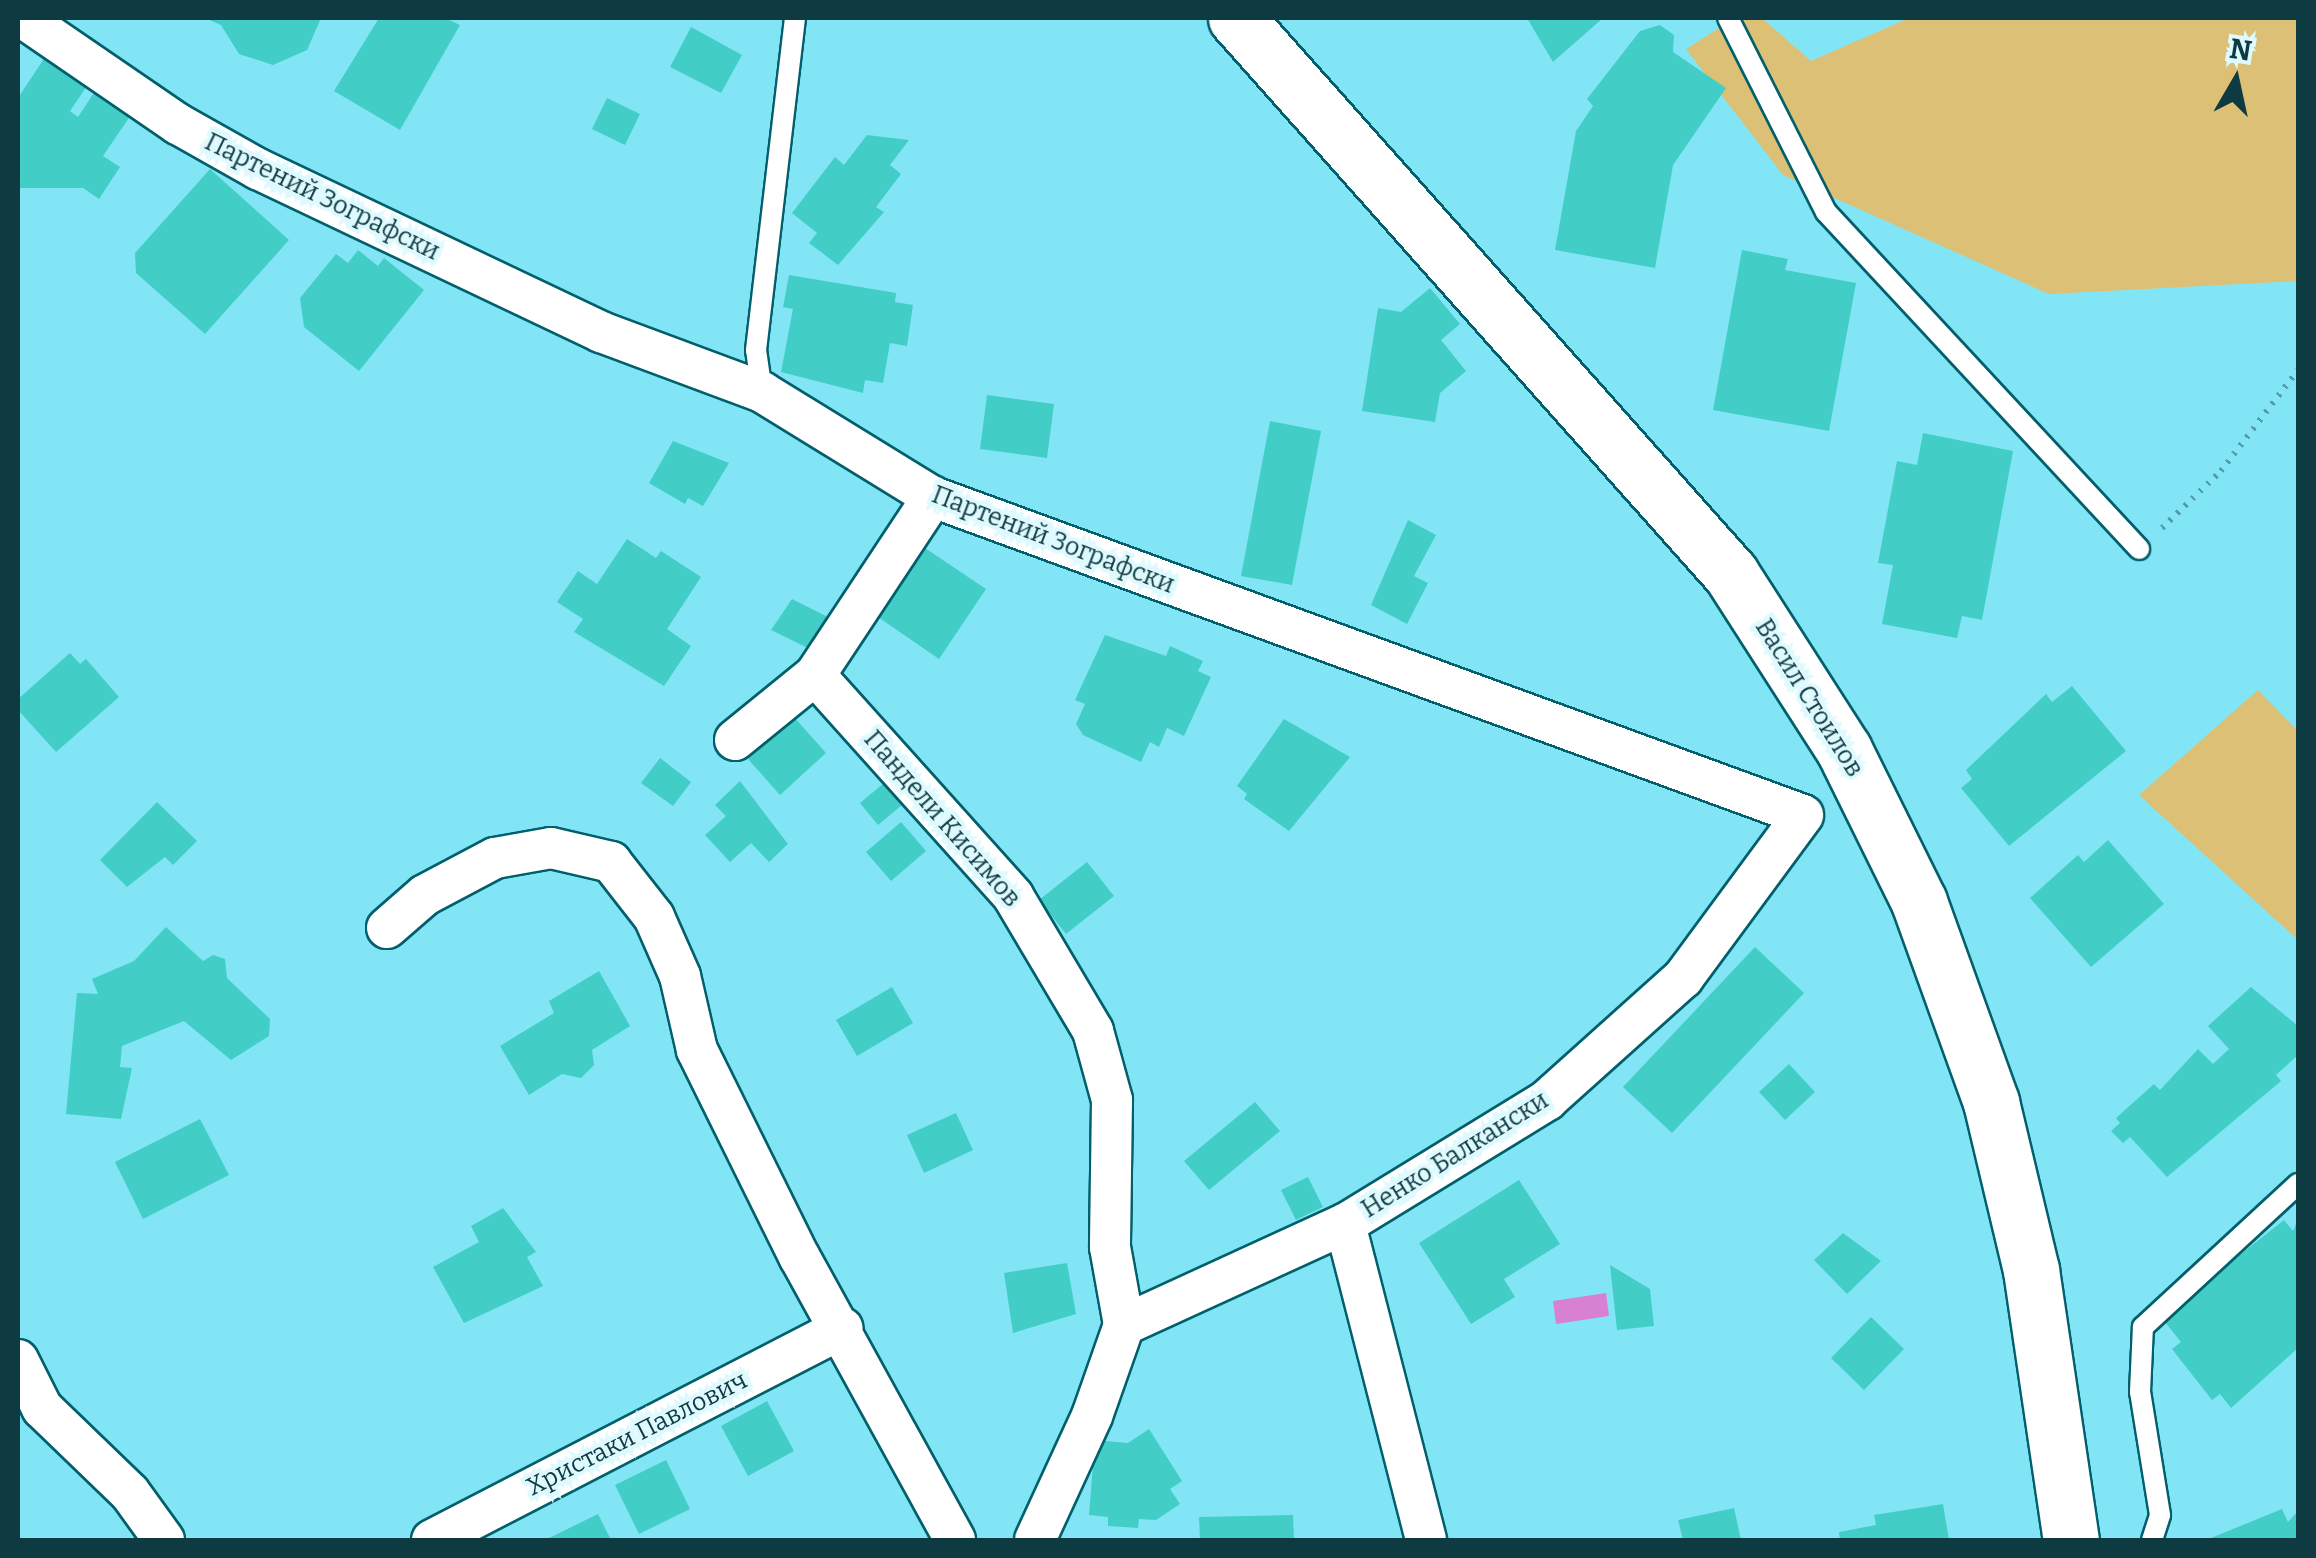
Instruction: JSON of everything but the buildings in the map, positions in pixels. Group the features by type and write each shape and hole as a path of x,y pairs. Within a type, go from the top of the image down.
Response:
{"street":[{"name":"Партений Зографски","path":"23,18 178,124 258,170 601,332 762,392 933,497 1803,815"},
{"name":"Васил Стоилов","path":"1236,18 1730,574 1869,796 1920,902 1992,1102 2031,1270 2071,1540"},
{"path":"734,740 815,675 933,497"},
{"name":"Пандели Кисимов","path":"815,675 1014,896 1093,1031 1112,1100 1110,1247 1124,1325 1092,1416 1035,1540"},
{"path":"1803,815 1869,796"},
{"name":"Ненко Балкански","path":"1124,1325 1345,1224 1561,1088 1683,978 1803,815"},
{"path":"386,928 425,896 495,858 551,848 610,862 654,918 680,976 697,1050 955,1540"},
{"path":"1345,1224 1426,1540"},
{"name":"Христаки Павлович","path":"432,1540 842,1328"},
{"path":"18,1360 42,1408 130,1493 164,1540"}],"lane":[{"path":"762,392 756,350 794,18"},
{"path":"1728,18 1826,212 2140,549"},
{"path":"2152,1540 2160,1515 2140,1392 2143,1327 2298,1184"}],"path":[{"path":"2140,549 2221,471 2298,370"}],"shaded area":[{"path":"1735,18 1762,18 1811,61 1909,18 2298,18 2298,281 2049,294 1783,175 1686,49"},
{"path":"2258,690 2298,731 2298,940 2139,795"},
{"path":"1606,1293 1609,1316 1556,1324 1553,1301"}]}
